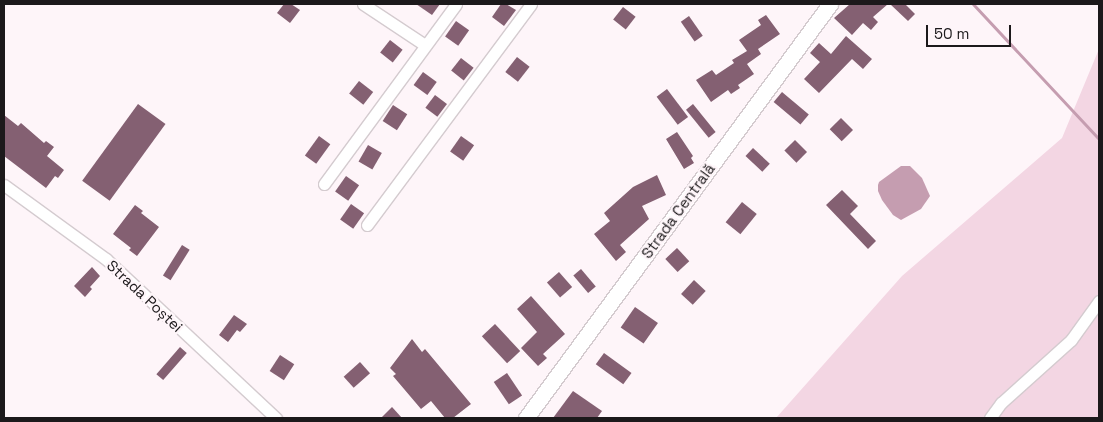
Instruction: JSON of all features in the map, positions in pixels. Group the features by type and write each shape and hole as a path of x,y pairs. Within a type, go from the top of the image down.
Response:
{"main road":[{"name":"Strada Centrală","path":"526,418 830,4"}],"street":[{"path":"363,4 426,45"},
{"path":"324,184 456,4"},
{"path":"367,225 532,4"},
{"name":"Strada Poștei","path":"4,185 106,259 276,418"},
{"path":"990,418 1001,403 1071,340 1099,301"}],"shaded area":[{"path":"1099,49 1099,418 776,418 902,276 1062,138"},
{"path":"901,166 910,166 922,178 930,196 921,209 901,220 893,215 882,200 878,191 878,185 879,182"}],"building":[{"path":"284,4 291,4 300,10 290,23 277,13"},
{"path":"416,4 440,4 432,15"},
{"path":"501,4 506,4 516,10 504,26 492,17"},
{"path":"850,4 888,4 873,17 878,22 871,30 863,23 852,35 834,18"},
{"path":"890,4 905,4 915,14 908,21"},
{"path":"623,7 636,17 626,29 613,20"},
{"path":"766,15 780,34 758,49 761,54 747,64 754,74 738,85 740,88 731,94 728,90 711,102 696,80 712,70 716,75 734,63 732,60 747,51 739,40 761,25 758,20"},
{"path":"689,16 703,36 695,41 681,22"},
{"path":"456,21 469,30 458,46 445,37"},
{"path":"846,36 872,59 863,69 852,59 819,93 804,79 820,62 810,53 819,43 831,54"},
{"path":"390,40 403,50 393,62 380,53"},
{"path":"517,57 530,67 518,82 505,72"},
{"path":"461,58 474,68 464,80 451,71"},
{"path":"423,72 437,82 427,95 414,85"},
{"path":"359,81 373,92 363,105 349,94"},
{"path":"667,89 688,117 678,125 657,97"},
{"path":"782,92 809,114 800,124 774,102"},
{"path":"435,95 447,104 437,117 425,108"},
{"path":"138,104 166,124 110,201 82,181"},
{"path":"693,104 716,132 709,138 686,110"},
{"path":"393,105 407,114 397,130 383,121"},
{"path":"4,115 18,126 21,123 44,143 46,141 54,147 47,156 64,170 58,178 55,176 46,188 4,156"},
{"path":"841,118 853,130 842,141 830,129"},
{"path":"677,132 693,156 691,158 694,163 684,169 666,139"},
{"path":"319,136 330,144 316,164 305,155"},
{"path":"461,136 474,145 463,161 450,152"},
{"path":"795,140 807,152 796,163 784,151"},
{"path":"368,145 382,153 372,169 358,161"},
{"path":"753,148 770,164 762,172 745,156"},
{"path":"657,175 666,195 642,206 649,219 620,245 626,252 616,261 594,234 610,221 604,213 633,187"},
{"path":"346,176 359,185 348,201 335,192"},
{"path":"842,190 858,206 850,214 876,241 868,249 826,205"},
{"path":"742,202 757,214 740,234 726,222"},
{"path":"351,204 364,213 353,229 340,220"},
{"path":"135,205 143,211 141,213 159,227 137,256 129,250 131,248 113,234"},
{"path":"182,245 190,250 171,280 163,276"},
{"path":"677,248 689,261 678,272 665,259"},
{"path":"92,267 100,276 90,287 92,289 85,297 74,286"},
{"path":"581,269 596,287 588,293 573,275"},
{"path":"559,272 572,287 560,298 547,282"},
{"path":"694,280 706,291 693,305 681,294"},
{"path":"531,296 565,334 543,354 547,358 538,366 521,348 537,332 517,309"},
{"path":"635,307 658,323 644,344 621,327"},
{"path":"234,315 247,324 240,332 237,330 228,342 219,335"},
{"path":"495,324 520,351 507,363 482,336"},
{"path":"412,339 422,352 425,349 471,404 453,418 445,418 431,401 421,409 393,376 396,374 390,368"},
{"path":"180,347 187,353 163,380 156,374"},
{"path":"604,353 632,373 623,384 596,364"},
{"path":"280,355 294,364 284,380 270,371"},
{"path":"360,362 370,373 354,388 344,377"},
{"path":"507,373 522,395 509,404 494,382"},
{"path":"573,391 602,411 597,418 553,418"},
{"path":"392,407 402,418 381,418"}],"waterway":[{"path":"973,4 1099,139"}]}
